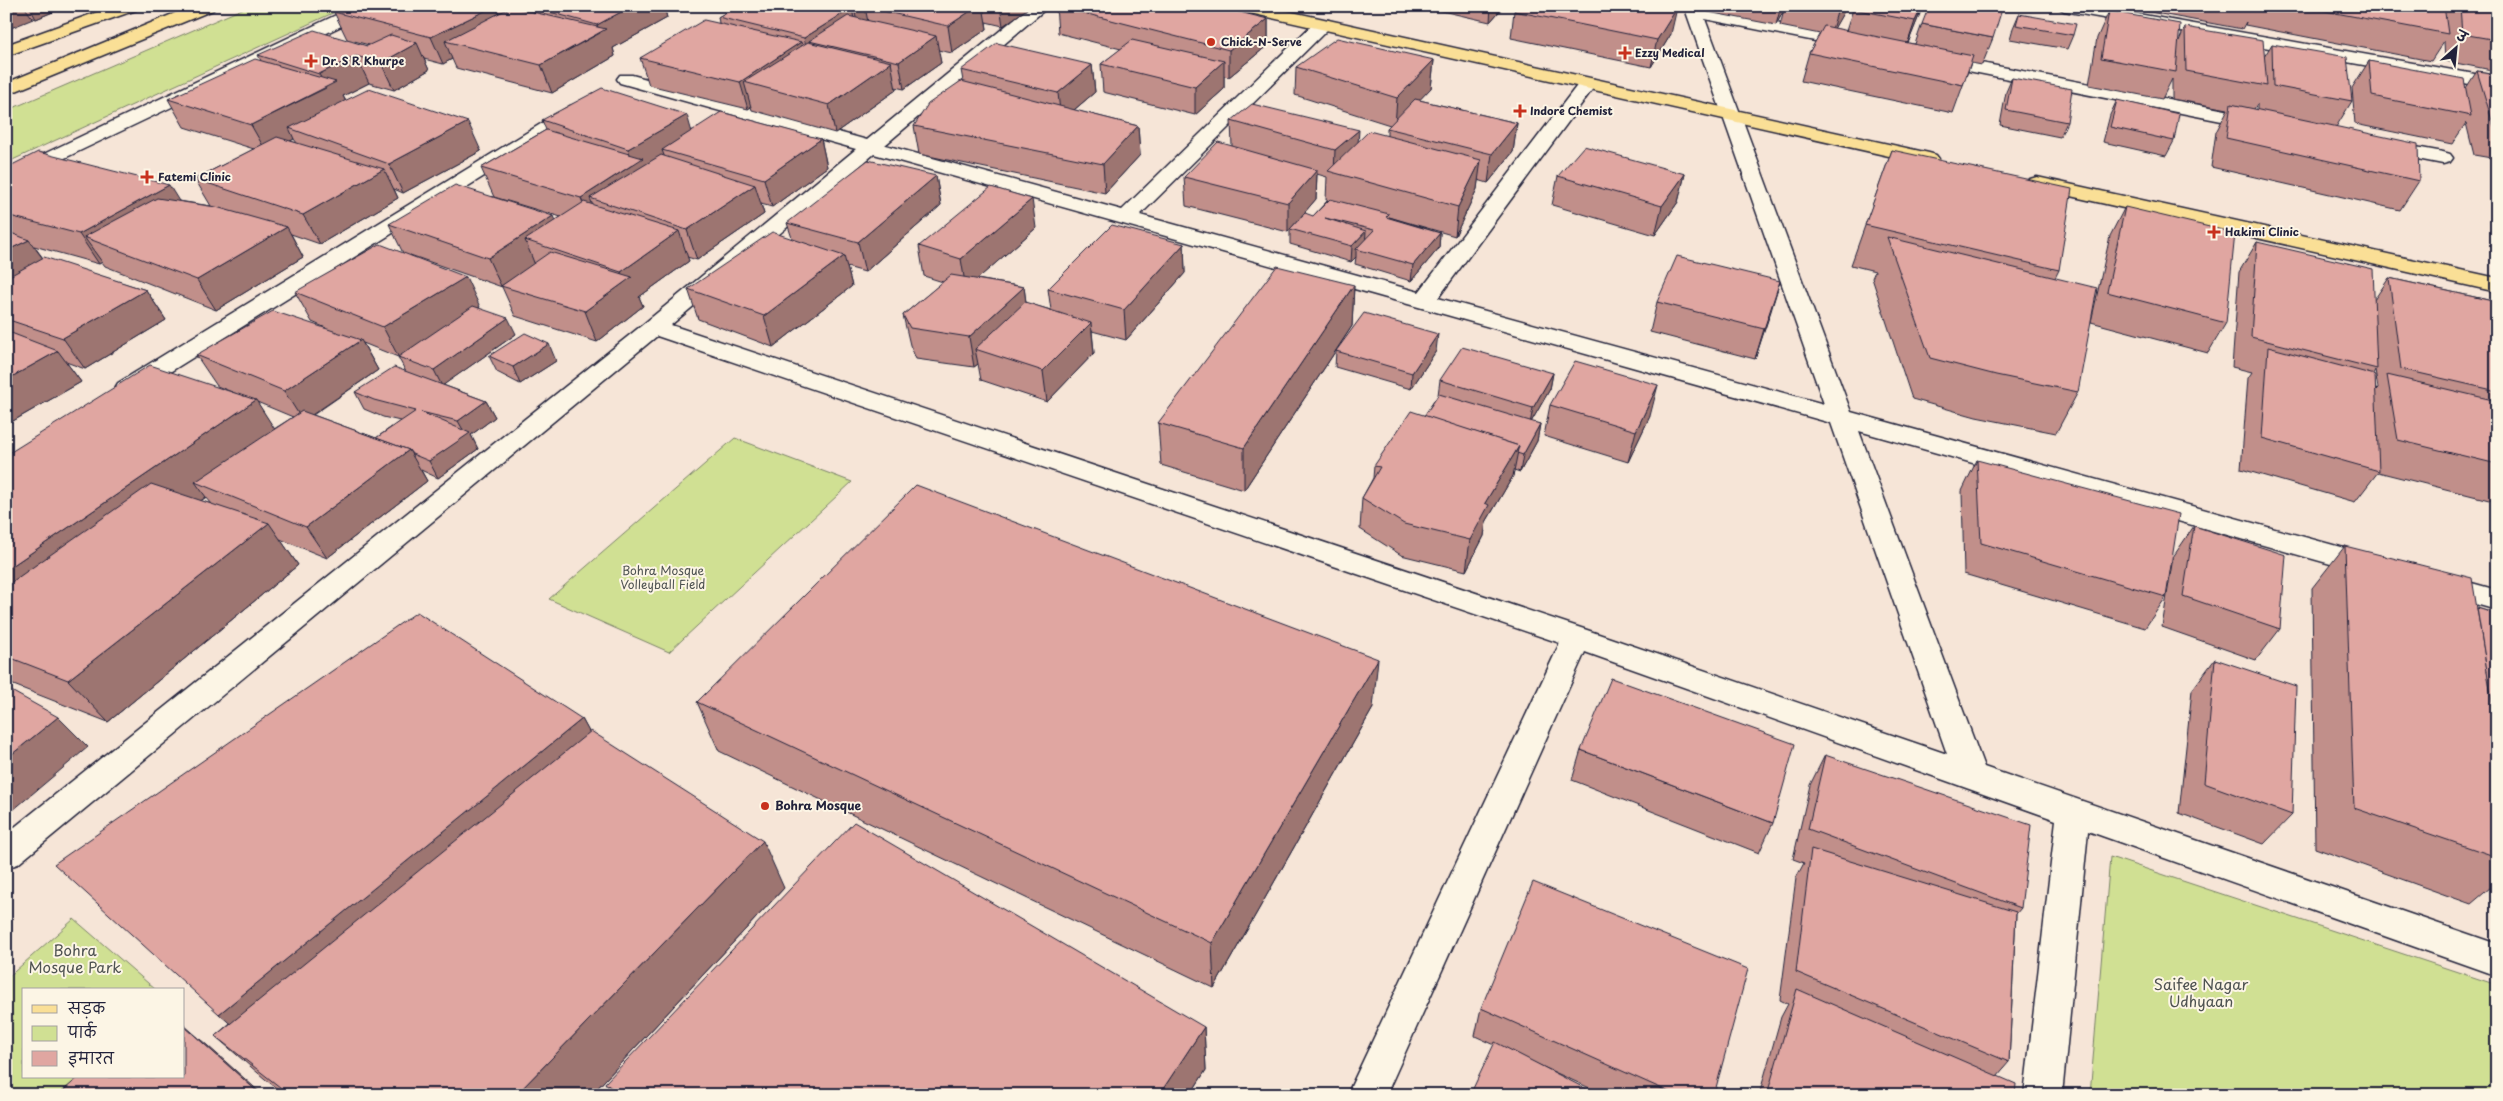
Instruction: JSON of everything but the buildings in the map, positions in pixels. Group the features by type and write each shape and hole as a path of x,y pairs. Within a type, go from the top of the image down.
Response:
{"main road":[{"path":"6,51 130,6"},
{"path":"6,90 207,6"},
{"path":"1241,6 1946,163"},
{"path":"2023,180 2497,285"}],"street":[{"path":"6,180 142,113 369,6"},
{"path":"6,854 654,327 1041,6"},
{"path":"2064,6 2497,84"},
{"path":"1693,9 1869,46"},
{"path":"1693,9 1844,420 1971,776"},
{"path":"1125,219 1323,24"},
{"path":"1918,56 2277,126"},
{"path":"108,399 650,64"},
{"path":"1423,302 1588,83"},
{"path":"609,90 869,147 2391,571"},
{"path":"2365,143 2443,158"},
{"path":"654,327 1577,638 2497,960"},
{"path":"2420,579 2497,600"},
{"path":"1366,1095 1577,638"},
{"path":"2043,1095 2073,812"}],"green space":[{"path":"249,6 348,6 6,163 6,111"},
{"name":"Bohra Mosque Volleyball Field","path":"735,438 852,482 669,652 549,599"},
{"name":"Saifee Nagar Udhyaan","path":"2110,857 2497,985 2497,1095 2090,1095"},
{"name":"Bohra Mosque Park","path":"74,919 154,988 22,988 22,1078 95,1078 73,1095 6,1095 6,979"}],"place":[{"name":"Chick-N-Serve","path":"1211,42"},
{"name":"Ezzy Medical","path":"1625,53"},
{"name":"Dr. S R Khurpe","path":"311,61"},
{"name":"Indore Chemist","path":"1520,111"},
{"name":"Fatemi Clinic","path":"147,177"},
{"name":"Hakimi Clinic","path":"2214,232"},
{"name":"Bohra Mosque","path":"765,806"}]}
